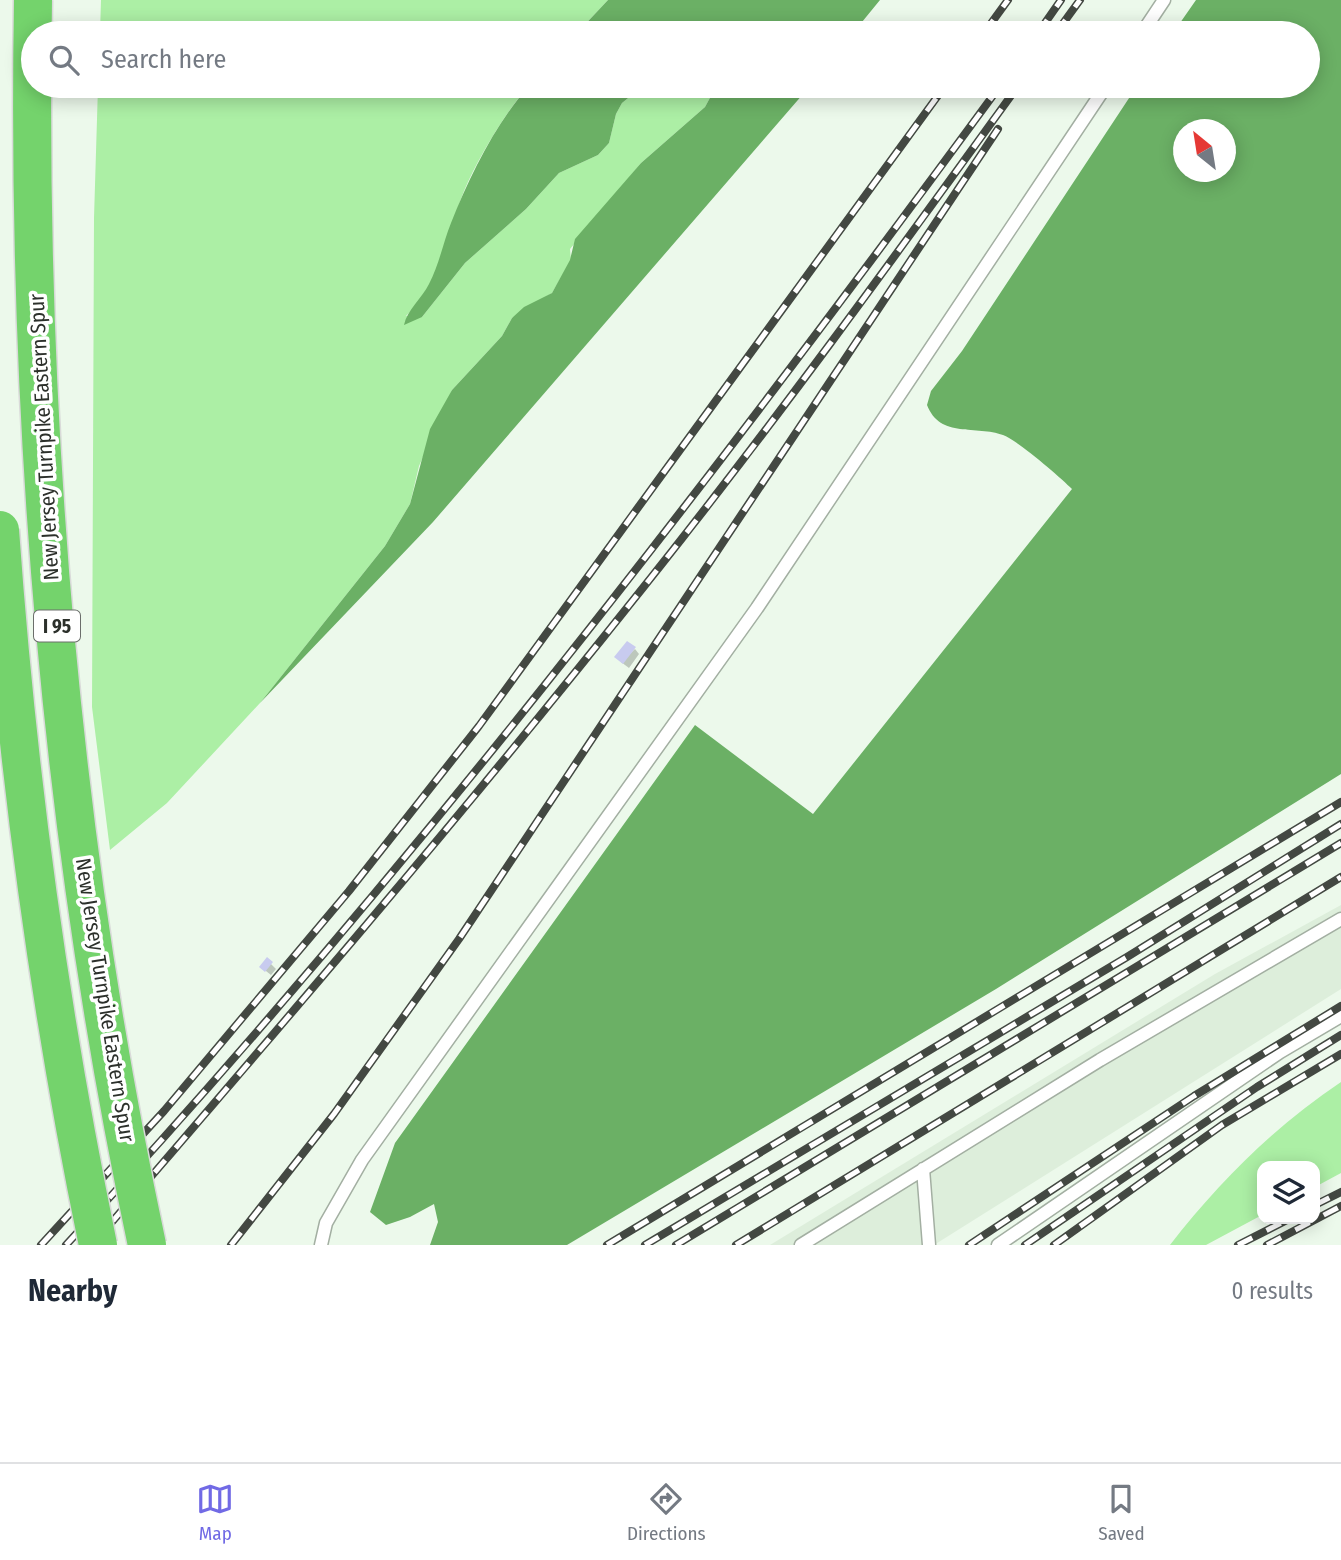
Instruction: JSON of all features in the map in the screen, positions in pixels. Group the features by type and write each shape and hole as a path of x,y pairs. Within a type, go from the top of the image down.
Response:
{"highway":[{"name":"New Jersey Turnpike Eastern Spur","path":"33,0 33,21"},
{"name":"New Jersey Turnpike Eastern Spur","path":"34,98 35,286 43,464 54,603 89,911 125,1132 147,1245"},
{"name":"I 95","path":"0,530 13,681 33,856 61,1045 98,1245"}],"lane":[{"path":"1150,21 1164,0"},
{"path":"321,1245 326,1223 362,1160 765,597 1098,98"},
{"path":"801,1245 1264,961 1341,919"},
{"path":"998,1245 1270,1058 1341,1016"},
{"path":"923,1169 929,1245"}],"shaded area":[{"path":"101,0 608,0 588,21 100,21"},
{"path":"608,0 880,0 863,21 588,21"},
{"path":"1196,0 1341,0 1341,774 996,989 567,1245 430,1245 438,1222 434,1204 410,1217 386,1225 370,1212 395,1143 695,725 813,814 1072,489 1009,438 993,432 960,429 941,423 927,405 931,391 962,351 1129,98 1320,98 1320,21 1181,21"},
{"path":"98,98 519,98 477,164 464,191 435,274 417,304 406,316 422,317 465,263 526,209 559,173 598,155 609,143 616,114 628,98 710,98 705,107 641,163 570,249 571,260 552,293 512,318 502,336 452,390 419,466 410,504 385,546 260,703 167,803 110,850 92,707 94,218"},
{"path":"519,98 628,98 616,114 609,143 598,155 559,173 526,209 465,263 422,317 404,325 432,277 451,223 484,151"},
{"path":"710,98 800,98 433,522 260,703 385,546 410,504 430,429 452,390 502,336 512,318 524,307 552,293 570,260 575,239 641,163 705,107"},
{"path":"1341,905 1341,989 934,1245 770,1245 1215,974"},
{"path":"1341,1082 1341,1173 1320,1184 1320,1161 1257,1161 1257,1218 1206,1245 1170,1245 1208,1199 1249,1157 1316,1099"}],"building":[{"path":"627,641 636,647 623,664 614,657"},
{"path":"267,957 273,962 265,972 259,967"}],"railway":[{"path":"993,21 1008,0"},
{"path":"1046,21 1061,0"},
{"path":"1065,21 1080,0"},
{"path":"41,1245 164,1111 349,891 479,726 936,98"},
{"path":"66,1245 313,967 550,679 778,385 991,98"},
{"path":"92,1245 434,844 634,599 781,409 1009,98"},
{"path":"231,1245 334,1114 459,939 998,129"},
{"path":"607,1245 1341,802"},
{"path":"645,1245 1127,957 1341,824"},
{"path":"676,1245 1341,843"},
{"path":"736,1245 1341,877"},
{"path":"969,1245 1194,1096 1341,1006"},
{"path":"1025,1245 1257,1087 1341,1035"},
{"path":"1054,1245 1222,1125 1341,1054"},
{"path":"1320,1202 1341,1192"},
{"path":"1267,1245 1341,1206"},
{"path":"1238,1245 1279,1224"}]}
